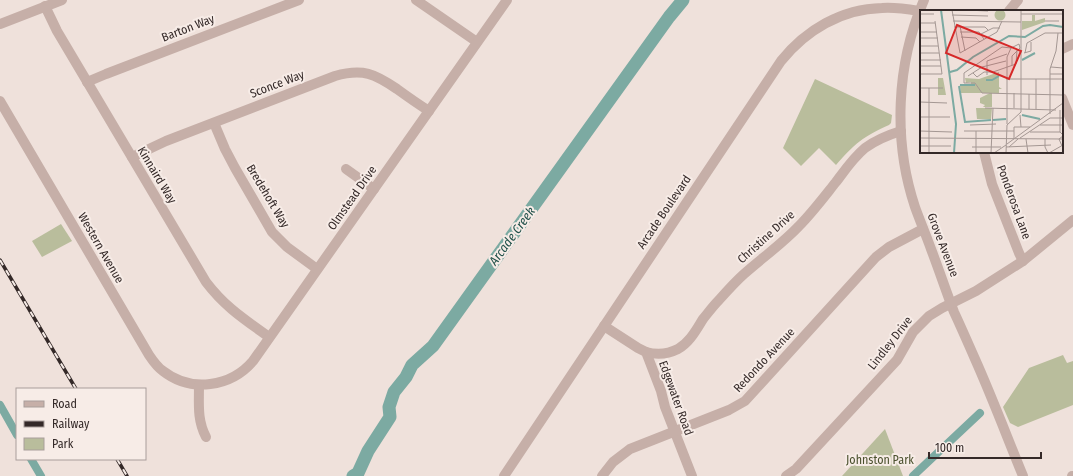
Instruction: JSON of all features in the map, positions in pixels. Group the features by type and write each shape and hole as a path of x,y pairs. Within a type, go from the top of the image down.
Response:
{"street":[{"path":"0,24 62,0"},
{"name":"Barton Way","path":"87,82 299,0"},
{"path":"416,0 477,42"},
{"name":"Olmstead Drive","path":"199,385 211,385 232,378 253,361 507,0"},
{"path":"919,11 924,0"},
{"path":"1010,10 1018,0"},
{"name":"Arcade Boulevard","path":"504,476 781,61 790,50 811,32 835,18 882,4 896,8 919,11"},
{"name":"Kinnaird Way","path":"45,6 57,31 206,282 227,306 269,337"},
{"name":"Grove Avenue","path":"919,11 912,34 903,75 901,102 901,131 908,180 915,206 951,304 1023,476"},
{"path":"1063,49 1073,44"},
{"name":"Sconce Way","path":"132,157 166,141 214,122 335,76 351,72 368,74 379,78 429,111"},
{"path":"1063,100 1073,125"},
{"name":"Western Avenue","path":"0,101 155,364 173,378 199,385"},
{"name":"Bredehoft Way","path":"214,122 225,149 235,168 272,232 287,247 317,269"},
{"name":"Christine Drive","path":"646,352 662,354 683,346 691,338 716,303 729,288 780,244 822,201 856,156 883,137 901,131"},
{"name":"Ponderosa Lane","path":"984,153 992,184 1023,261"},
{"path":"346,169 374,188"},
{"name":"Lindley Drive","path":"786,476 796,469 897,360 913,332 921,324 942,308 976,291 1023,261 1073,220"},
{"name":"Redondo Avenue","path":"602,476 613,462 630,449 729,410 745,401 876,257 889,247 923,229"},
{"name":"Edgewater Road","path":"604,326 646,352 661,391 674,432 692,476"},
{"path":"199,385 199,414 201,426 206,437"}],"green space":[{"path":"815,79 892,115 891,123 889,125 860,141 848,151 836,165 819,148 801,166 783,148"},
{"path":"61,224 72,241 42,257 32,241"},
{"path":"1063,355 1067,363 1073,361 1073,405 1018,427 1010,423 1003,407 1029,368"},
{"name":"Johnston Park","path":"885,429 903,476 842,476"}],"waterway":[{"name":"Arcade Creek","path":"353,476 358,473 368,451 390,417 389,407 394,392 406,377 412,365 433,346 669,17 683,0"},
{"path":"0,405 16,433"},
{"path":"913,476 980,413"},
{"path":"32,460 41,476"}],"railway":[{"path":"0,260 75,388"},
{"path":"118,460 127,476"}]}
